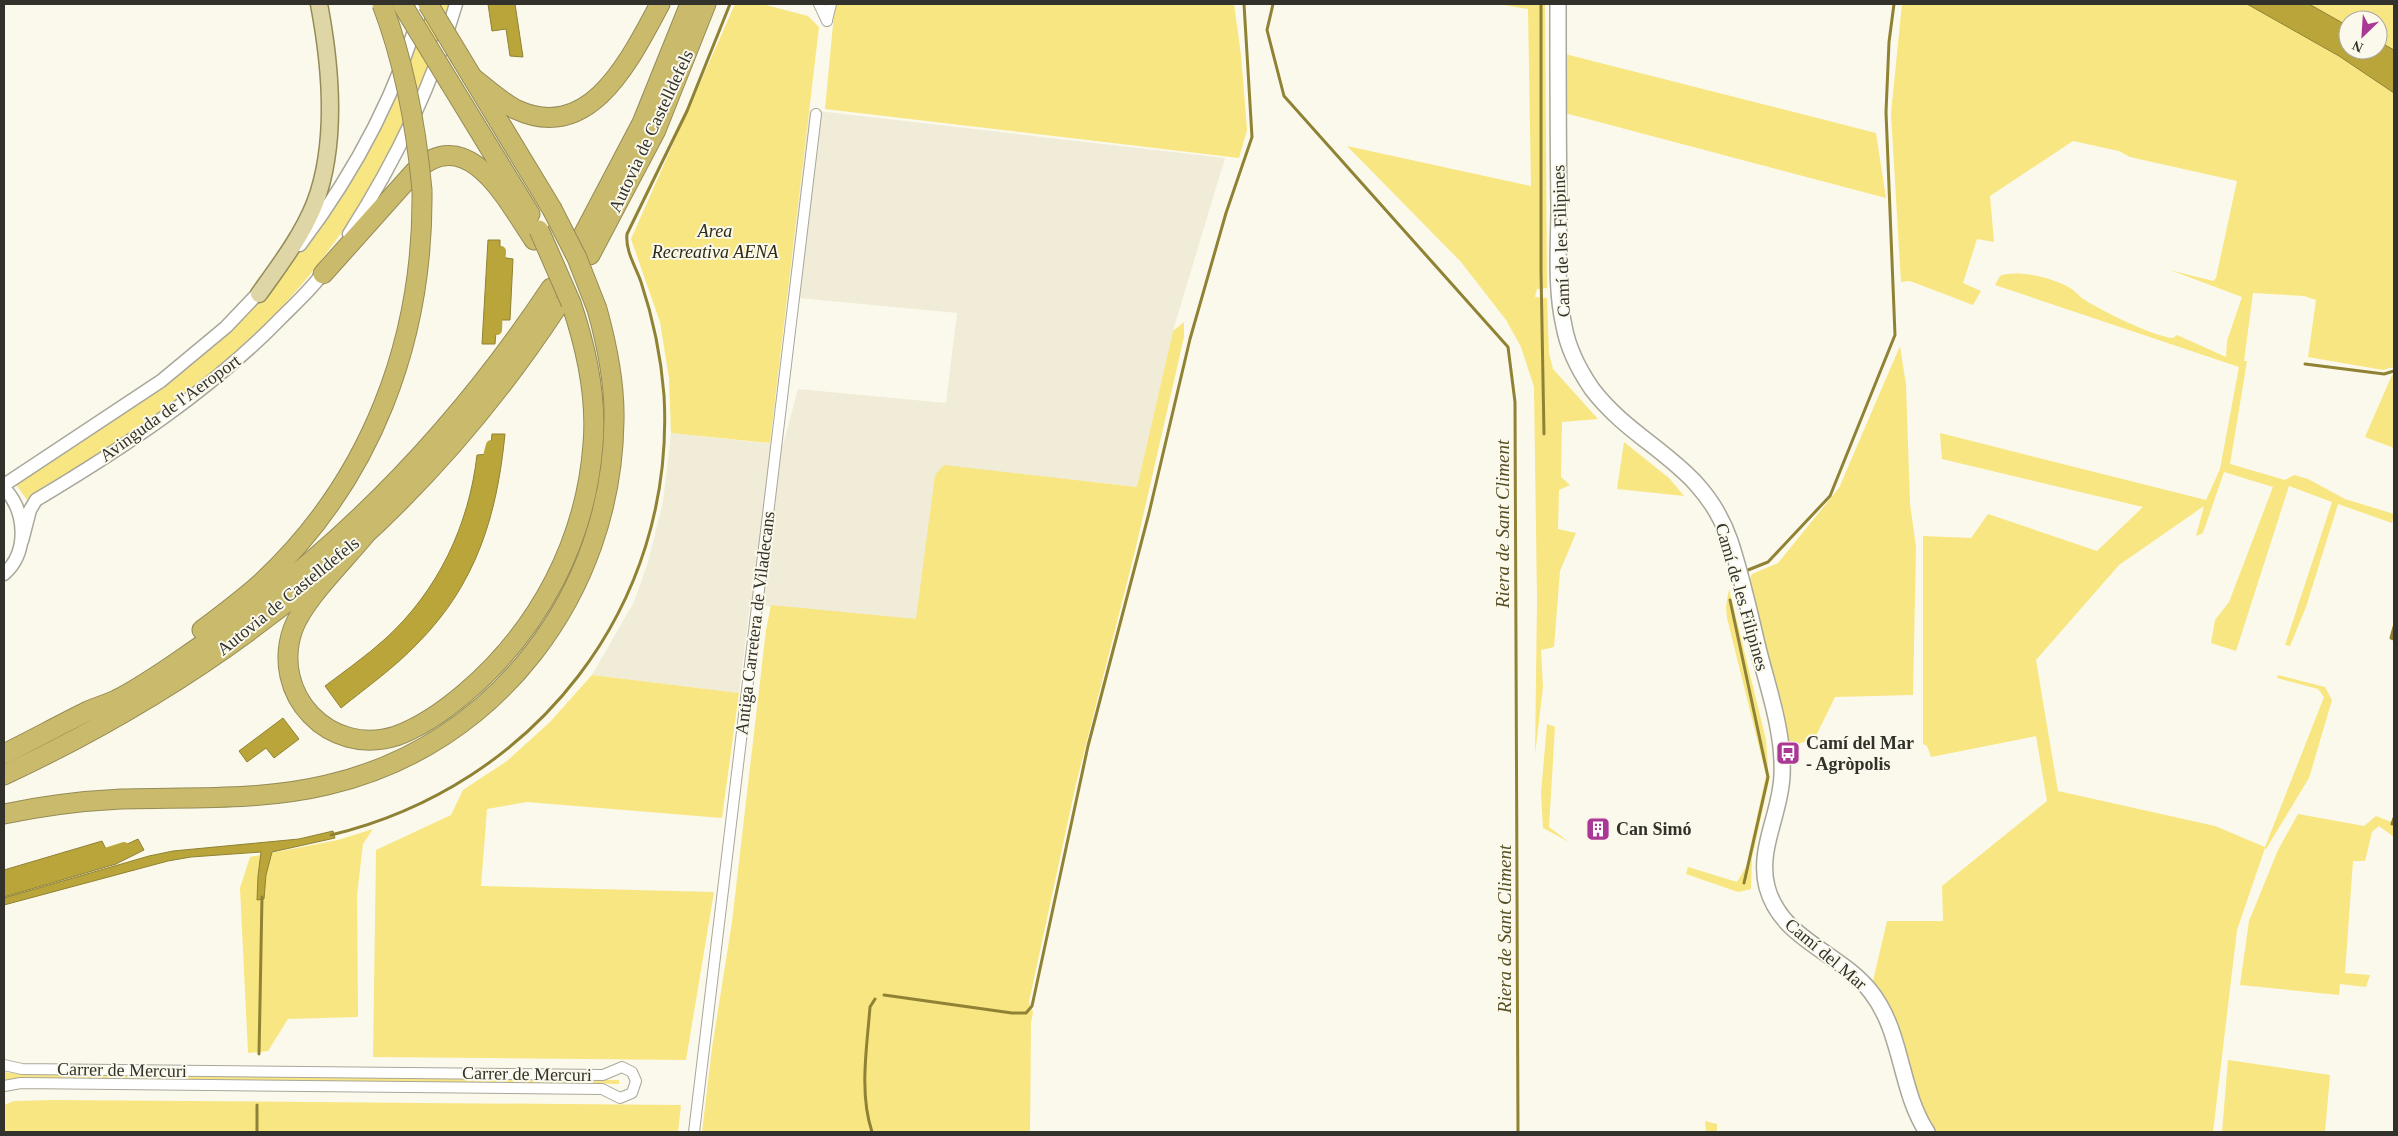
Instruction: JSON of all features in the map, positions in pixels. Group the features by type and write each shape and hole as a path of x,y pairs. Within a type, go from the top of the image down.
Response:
{"highway":[{"path":"90,710 111,692 189,641 261,582 306,535 350,473 373,429 402,354 419,267 422,190 418,144 408,89 382,4"},
{"path":"365,535 314,594 300,615 293,628 288,660 294,692 303,708 314,719 335,732 349,737 376,740 409,730 432,718 481,680 502,659 525,630 563,564 584,505 593,442 589,379 581,334 564,305 537,235 450,83 402,4"},
{"path":"4,814 86,801 228,797 328,785 358,776 415,752 444,736 475,713 500,691 556,624 583,572 596,536 609,479 614,418 610,364 597,309 577,258 552,210 428,4"},
{"path":"472,78 514,108 528,114 546,117 572,113 595,100 613,83 660,4"},
{"name":"Autovia de Castelldefels","path":"690,4 642,123 585,247 656,130 706,4"},
{"path":"323,274 415,171 429,160 444,155 468,160 484,171 537,235"},
{"name":"Autovia de Castelldefels","path":"4,754 140,686 236,622 344,533 388,490 486,378 551,288"},
{"name":"Autovia de Castelldefels","path":"4,775 108,723 202,665 283,606 365,535 404,496 453,442 564,305"}],"main road":[{"path":"259,294 307,221 323,176 328,136 328,77 319,4"},
{"name":"Camí de les Filipines","path":"1558,4 1560,292 1567,338 1583,374 1599,397 1690,476 1701,488 1720,517 1736,558 1771,699 1782,770"},
{"name":"Camí del Mar","path":"1782,770 1779,802 1765,858 1766,882 1773,904 1787,924 1846,966 1863,982 1879,1004 1891,1027 1909,1096 1927,1132"}],"street":[{"name":"Avinguda de l'Aeroport","path":"4,486 161,381 226,327 259,294 298,248 350,172 372,133 396,82 422,4"},
{"name":"Avinguda de l'Aeroport","path":"4,574 17,557 30,510 36,500 137,435 210,383 267,333 323,274 361,216 400,148 431,78 456,4"},
{"path":"819,4 827,21 831,4"},
{"name":"Antiga Carretera de Viladecans","path":"694,1132 816,114"},
{"path":"4,486 17,506 22,522 22,541"},
{"name":"Carrer de Mercuri","path":"4,1065 22,1069 603,1075 622,1067 634,1075 636,1084 629,1095 620,1098 602,1089 31,1083 4,1086"}],"shaded area":[{"path":"488,4 515,4 523,57 510,56 506,29 492,31"},
{"path":"2247,4 2309,4 2338,20 2338,55"},
{"path":"2388,47 2394,50 2394,93 2345,60 2388,60"},
{"path":"809,110 1225,158 1173,331 1137,487 944,466 923,625 750,604 739,693 592,675 634,602 648,562 663,502 671,433 783,445 798,389 946,403 957,313 788,297"},
{"path":"488,240 500,240 500,257 513,259 510,320 497,320 495,344 482,344"},
{"path":"492,434 505,434 501,464 489,521 469,573 455,598 417,644 390,669 341,708 325,686 385,639 421,600 448,555 467,507 477,455 490,454"},
{"path":"283,718 299,739 274,758 266,748 247,762 239,751"},
{"path":"333,831 335,838 272,852 266,875 264,899 257,900 261,852 191,857 168,861 4,905 4,898 149,856 173,851 299,839"},
{"path":"138,839 144,850 116,864 4,897 4,870 102,841 108,853"}],"green space":[{"path":"428,4 449,4 438,45 429,69 407,120 382,168 354,214 323,258 289,300 251,339 211,375 150,421 27,500 15,483 129,410 194,362 235,325 272,286 306,244 337,200 365,154 389,106 410,56"},
{"name":"Area Recreativa AENA","path":"735,4 762,4 808,16 819,27 770,443 671,433 669,378 660,322 631,239"},
{"path":"835,4 1234,4 1241,55 1247,130 1239,158 825,109"},
{"path":"1498,4 1545,4 1547,288 1537,289 1535,297 1547,298 1549,353 1553,369 1598,419 1562,422 1561,477 1570,485 1559,490 1558,529 1576,533 1560,571 1554,647 1541,650 1543,687 1535,755 1537,600 1534,387 1521,347 1506,320 1461,262 1347,146 1531,186 1528,9"},
{"path":"1902,4 2247,4 2338,55 2338,60 2345,60 2394,93 2394,367 2383,370 2308,357 2316,300 2304,296 2253,293 2244,361 2247,361 2230,464 2285,480 2294,475 2308,479 2345,499 2394,514 2392,523 2338,504 2306,607 2290,646 2285,645 2332,502 2289,486 2236,651 2211,643 2215,620 2229,602 2273,487 2224,472 2203,533 2196,536 2204,506 2119,565 2036,660 2058,791 2215,826 2265,847 2324,697 2318,689 2277,678 2278,675 2325,687 2332,700 2309,778 2265,848 2237,930 2213,1132 1935,1132 1927,1120 1917,1097 1902,1037 1896,1022 1873,981 1887,921 1943,921 1942,886 2047,801 2036,736 1931,757 1927,746 1923,744 1923,536 1971,538 1988,514 2097,551 2143,507 1942,459 1940,433 2206,500 2220,469 2239,367 1995,285 2000,276 2007,274 2026,274 2046,278 2063,284 2093,305 2128,323 2164,336 2173,338 2177,335 2226,357 2227,341 2242,297 2170,270 2213,281 2216,278 2237,181 2130,157 2119,151 2073,141 1990,196 1994,242 1977,239 1963,283 1981,291 1973,305 1910,281 1901,282 1891,114"},
{"path":"2309,4 2394,4 2394,50 2388,47 2388,10 2338,10 2338,20"},
{"path":"1565,54 1876,133 1886,198 1565,113"},
{"path":"1184,322 1184,337 1136,547 1076,784 1029,1002 1033,1012 1031,1023 1030,1132 702,1132 712,1048 732,922 766,630 771,605 916,619 935,475 944,465 1137,487 1173,331"},
{"path":"1900,346 1906,385 1910,504 1916,547 1913,695 1835,697 1815,738 1787,748 1748,583 1752,574 1778,563 1839,488"},
{"path":"2394,374 2394,448 2365,437"},
{"path":"1624,442 1669,478 1684,496 1617,489"},
{"path":"1729,589 1766,740 1769,781 1752,858 1751,889 1738,892 1686,874 1688,867 1737,882 1746,867 1766,775 1727,618 1726,606"},
{"path":"592,675 739,693 722,818 527,802 487,809 481,886 714,892 686,1060 373,1057 376,850 451,815 463,790 507,761 550,722"},
{"path":"1547,724 1555,727 1549,827 1569,842 1543,828 1541,793"},
{"path":"2298,814 2364,826 2376,816 2394,823 2394,837 2379,826 2372,832 2365,861 2353,861 2345,973 2370,975 2366,987 2340,984 2339,995 2240,985 2249,921 2278,850"},
{"path":"373,829 363,844 357,895 358,1017 288,1019 268,1051 248,1053 240,888 250,857 338,840"},
{"path":"2228,1060 2330,1075 2325,1132 2222,1132"},
{"path":"4,1072 20,1074 619,1080 619,1084 20,1078 4,1080"},
{"path":"14,1101 681,1105 678,1132 4,1132 4,1105"},
{"path":"1705,1121 1717,1124 1717,1132 1706,1132"}],"waterway":[{"path":"331,835 404,811 471,775 529,730 578,676 618,614 646,546 662,472 664,395 659,352 653,324 641,282 629,253 627,234 687,111 730,4"},
{"path":"884,995 1012,1013 1026,1013 1032,1006 1088,746 1149,513 1190,339 1226,213 1252,137 1244,4"},
{"name":"Riera de Sant Climent","path":"1273,4 1267,30 1284,96 1508,347 1515,402 1518,1132"},
{"path":"1541,4 1541,271 1544,434"},
{"path":"1748,570 1768,562 1830,496 1895,335 1886,112 1889,42 1894,4"},
{"path":"500,269 501,251"},
{"path":"497,330 498,306"},
{"path":"2305,364 2384,374 2394,371"},
{"path":"485,467 491,445"},
{"path":"1730,600 1768,777 1744,883"},
{"path":"2394,627 2391,638 2394,639"},
{"path":"2392,824 2394,818"},
{"path":"96,856 124,847"},
{"path":"259,1054 262,897"},
{"path":"872,1132 866,1102 865,1070 870,1007 875,999"},
{"path":"257,1105 257,1132"}],"place":[{"name":"Camí del Mar - Agròpolis","path":"1788,753"},
{"name":"Can Simó","path":"1598,829"}]}
